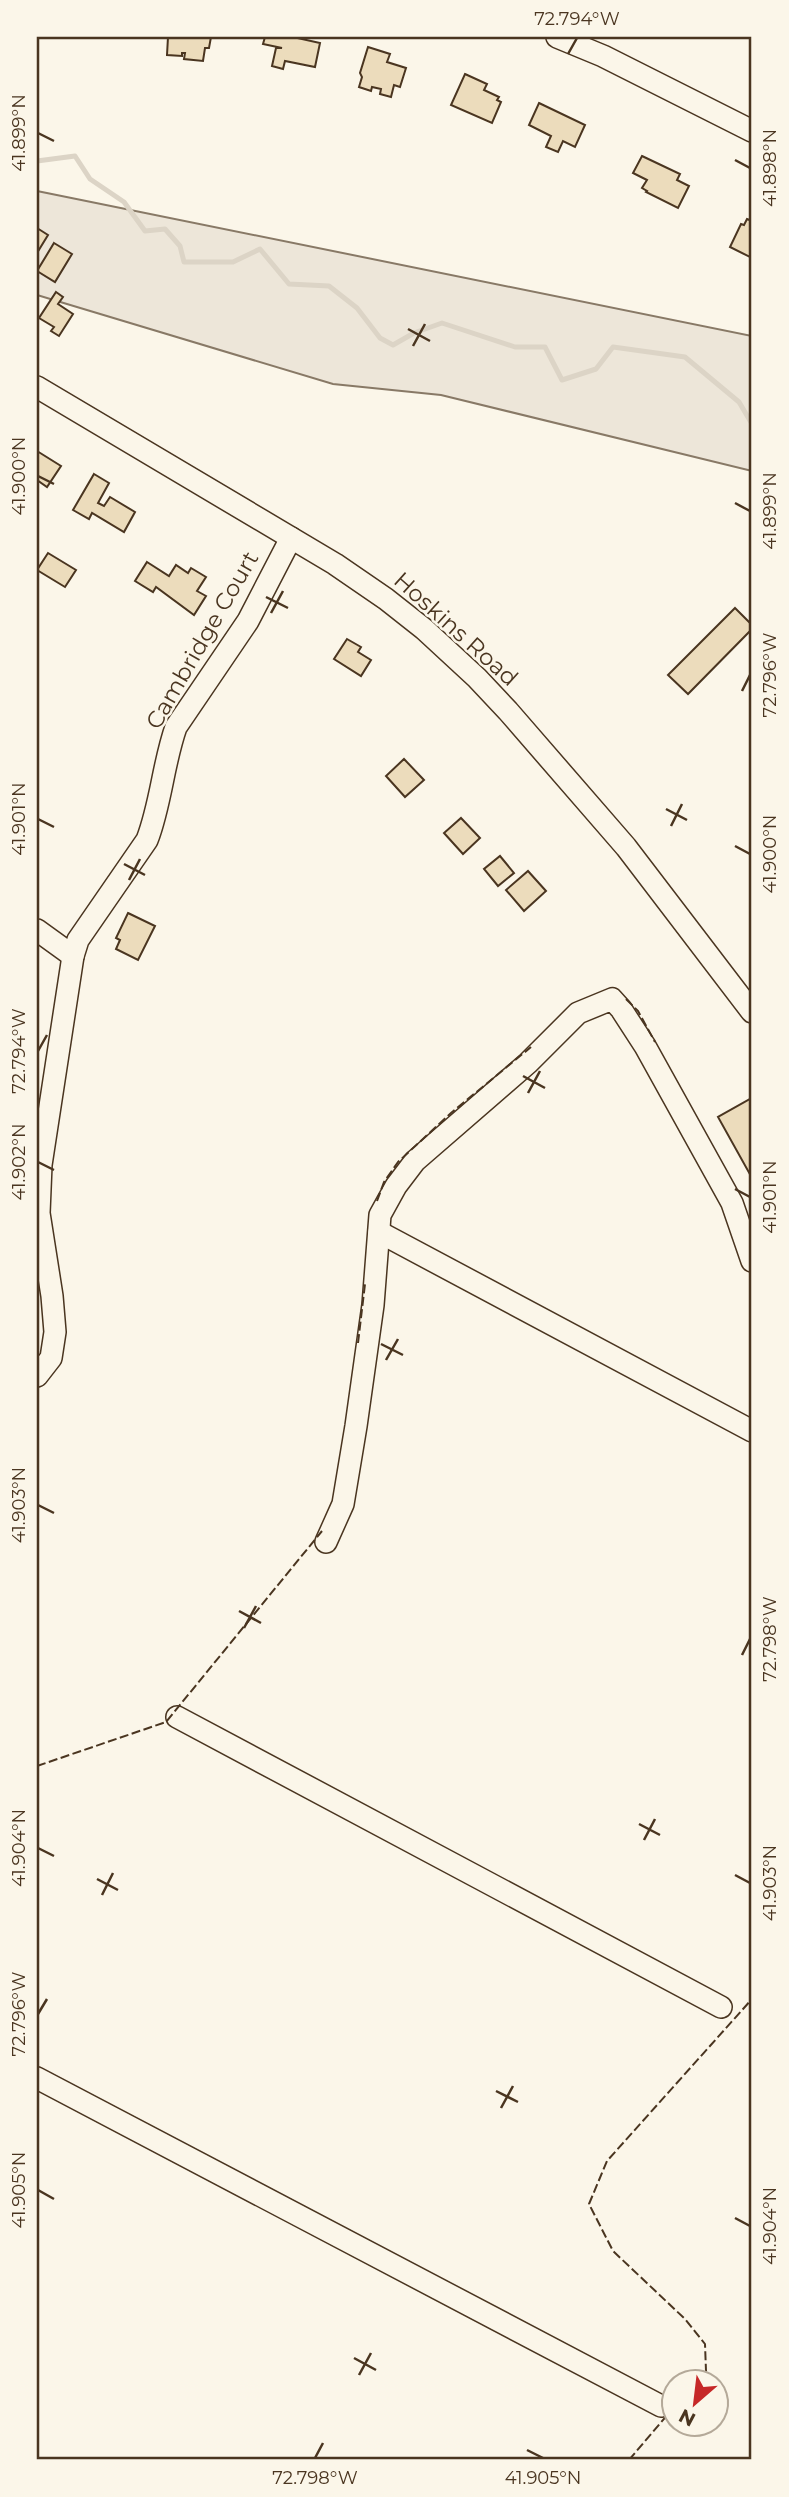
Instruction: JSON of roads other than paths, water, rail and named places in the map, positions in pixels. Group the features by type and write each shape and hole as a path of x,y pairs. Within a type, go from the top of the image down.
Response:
{"street":[{"path":"557,37 603,56 752,131"},
{"name":"Hoskins Road","path":"37,387 335,564 386,598 424,629 477,678 626,847 752,1012"},
{"name":"Cambridge Court","path":"37,1376 51,1358 55,1332 52,1296 39,1237 47,1070 73,956 78,940 147,840 154,822 169,747 176,727 248,621 291,538"},
{"path":"37,930 73,956"},
{"path":"326,1542 343,1504 373,1305 380,1215 396,1186 415,1161 528,1063 578,1013 612,999 621,1009 645,1046 732,1203 752,1261"},
{"path":"379,1232 752,1431"},
{"path":"177,1717 721,2007"},
{"path":"37,2078 660,2405"}],"waterway":[{"path":"37,161 75,156 90,179 124,202 145,231 165,229 180,246 184,262 233,262 260,249 289,284 329,286 357,308 380,338 393,345 414,333 442,323 515,347 545,347 562,380 596,369 613,347 685,357 739,402 752,424"}]}
